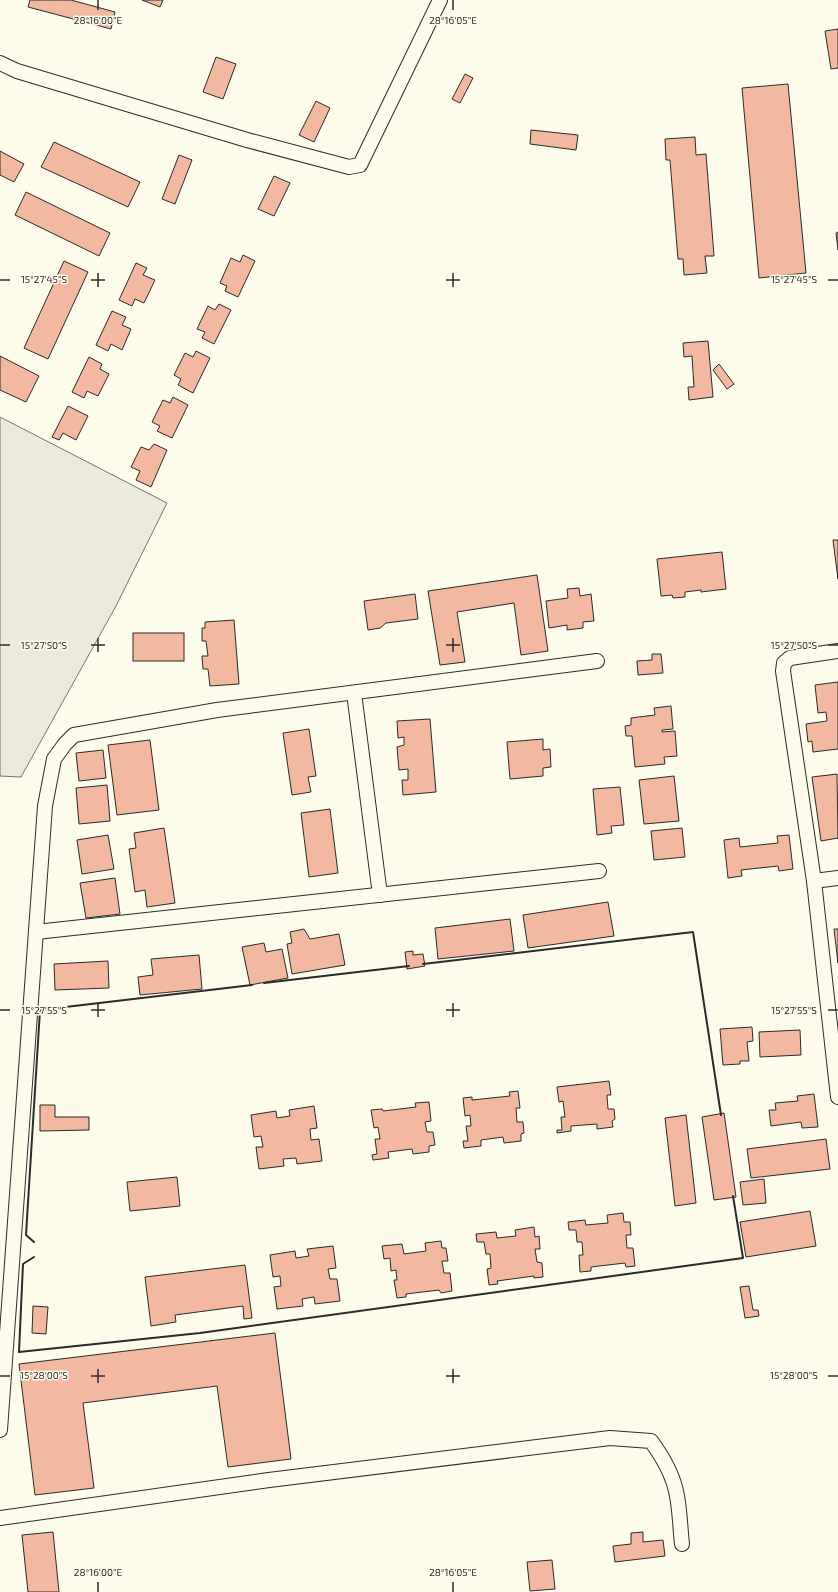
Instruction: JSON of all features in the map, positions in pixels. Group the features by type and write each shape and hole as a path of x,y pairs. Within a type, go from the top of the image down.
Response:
{"street":[{"path":"0,63 17,71 247,140 349,167 360,166 440,0"},
{"path":"838,651 790,658 784,663 783,671 814,881 838,1097"},
{"path":"0,1430 44,806 54,759 65,744 74,735 217,710 597,662"},
{"path":"354,693 380,895"},
{"path":"36,932 599,871"},
{"path":"814,881 838,878"},
{"path":"0,1518 269,1480 610,1438 651,1441 660,1454 669,1471 676,1491 682,1544"}],"shaded area":[{"path":"0,417 167,503 116,606 21,777 0,776"}],"building":[{"path":"30,0 71,0 115,12 111,29 28,7"},
{"path":"142,0 163,0 160,7"},
{"path":"838,29 838,68 831,69 825,31"},
{"path":"216,57 236,64 223,99 203,92"},
{"path":"465,74 473,78 460,103 452,99"},
{"path":"788,84 806,273 759,278 742,88"},
{"path":"316,101 330,108 314,142 299,135"},
{"path":"531,130 578,135 576,150 530,144"},
{"path":"695,137 696,155 706,154 714,256 705,256 707,273 684,275 683,259 678,259 670,160 666,160 665,139"},
{"path":"54,142 140,182 128,207 41,167"},
{"path":"0,151 24,164 14,182 0,175"},
{"path":"179,155 192,160 175,204 162,199"},
{"path":"274,176 290,183 274,216 258,209"},
{"path":"26,192 110,233 99,256 15,215"},
{"path":"838,232 838,250 836,233"},
{"path":"243,255 255,261 238,297 225,291 227,286 220,283 231,258 240,262"},
{"path":"64,261 88,272 48,359 24,348"},
{"path":"136,263 147,268 143,275 155,280 144,303 135,299 132,306 119,300"},
{"path":"219,304 231,310 214,344 202,338 205,332 197,329 208,306 215,310"},
{"path":"112,311 126,317 122,325 131,329 122,350 111,344 108,351 96,345"},
{"path":"708,341 713,397 689,400 688,387 694,387 692,356 684,357 683,343"},
{"path":"196,351 210,358 193,393 178,385 181,379 174,375 185,353 193,357"},
{"path":"0,356 39,376 26,402 0,390"},
{"path":"89,357 102,364 100,369 109,374 98,396 87,391 84,398 72,392"},
{"path":"719,364 734,384 727,389 713,370"},
{"path":"173,397 188,405 172,438 157,431 160,426 152,422 163,400 170,403"},
{"path":"68,406 88,416 76,440 63,433 59,440 52,437"},
{"path":"154,444 167,450 151,487 136,480 140,471 131,467 141,447 149,450"},
{"path":"833,540 838,540 838,579"},
{"path":"722,552 726,589 685,592 685,597 673,598 672,595 661,596 657,559"},
{"path":"537,575 548,651 521,655 514,603 457,612 465,662 440,665 428,591"},
{"path":"579,588 580,596 591,594 594,621 583,622 583,628 567,630 567,625 549,628 546,601 568,598 567,589"},
{"path":"415,594 418,619 386,623 380,628 368,630 364,601"},
{"path":"234,620 239,684 210,686 208,669 203,669 202,656 208,656 206,641 202,641 202,628 205,628 205,622"},
{"path":"133,633 184,633 184,661 133,661"},
{"path":"652,654 661,654 663,673 638,675 637,661 652,660"},
{"path":"838,682 838,749 813,752 812,741 808,742 806,724 827,721 826,712 818,713 815,685"},
{"path":"671,706 673,729 662,730 662,732 675,731 677,756 664,757 665,764 635,767 632,736 626,736 625,726 631,725 631,718 655,715 654,708"},
{"path":"430,719 436,792 403,795 402,780 408,780 408,769 399,770 397,747 404,745 404,737 398,738 397,721"},
{"path":"309,729 316,776 308,777 311,792 292,795 283,733"},
{"path":"543,739 543,750 550,749 551,767 543,768 543,776 510,779 507,742"},
{"path":"150,740 159,810 117,815 108,745"},
{"path":"103,750 106,778 79,781 76,753"},
{"path":"837,774 838,838 821,841 812,777"},
{"path":"674,776 679,821 644,824 639,780"},
{"path":"107,785 110,821 79,824 76,788"},
{"path":"620,787 624,825 611,826 612,833 597,835 593,789"},
{"path":"330,809 338,873 309,877 301,813"},
{"path":"164,828 175,903 147,907 145,890 135,892 129,849 136,848 134,833"},
{"path":"682,828 685,857 654,860 651,831"},
{"path":"108,835 114,869 82,874 77,840"},
{"path":"789,835 793,869 779,871 778,866 741,870 742,876 728,878 724,840 739,838 740,847 778,843 777,836"},
{"path":"115,878 120,914 86,918 80,883"},
{"path":"608,902 614,936 528,948 523,915"},
{"path":"510,919 514,951 438,959 435,928"},
{"path":"304,929 310,939 339,934 345,965 292,974 287,944 292,943 290,932"},
{"path":"834,929 838,929 838,963"},
{"path":"264,943 266,952 282,949 288,978 250,985 242,947"},
{"path":"413,951 413,955 423,954 425,966 407,969 405,952"},
{"path":"199,955 202,989 140,995 138,977 153,975 151,959"},
{"path":"108,961 109,988 55,990 54,964"},
{"path":"752,1027 753,1041 747,1042 749,1061 740,1061 740,1064 723,1065 720,1029"},
{"path":"800,1030 801,1055 760,1057 759,1032"},
{"path":"609,1081 611,1095 607,1095 608,1109 614,1109 615,1119 612,1121 613,1127 597,1129 597,1124 571,1126 571,1131 557,1133 557,1130 562,1130 561,1117 565,1117 563,1101 559,1102 557,1087"},
{"path":"518,1091 520,1108 516,1108 517,1122 523,1122 524,1133 521,1134 521,1141 504,1143 503,1137 481,1140 481,1146 464,1148 463,1141 468,1141 466,1126 471,1126 470,1115 465,1116 463,1098 472,1097 472,1100 510,1096 509,1092"},
{"path":"814,1094 818,1127 802,1128 801,1122 771,1126 769,1110 776,1110 775,1103 798,1101 797,1096"},
{"path":"429,1102 431,1121 425,1122 427,1132 433,1132 435,1145 429,1146 429,1152 413,1154 412,1149 388,1152 389,1158 373,1160 372,1155 377,1154 375,1139 380,1139 378,1127 374,1128 371,1110 382,1109 383,1111 416,1107 415,1103"},
{"path":"40,1105 55,1105 55,1117 89,1117 89,1130 40,1131"},
{"path":"314,1106 317,1128 310,1129 311,1140 319,1139 322,1161 297,1164 296,1158 283,1159 284,1166 259,1169 256,1147 263,1147 261,1136 254,1137 251,1115 276,1111 277,1118 290,1116 289,1110"},
{"path":"724,1113 736,1197 714,1200 702,1117"},
{"path":"686,1115 696,1203 675,1206 665,1118"},
{"path":"826,1139 830,1169 751,1178 747,1149"},
{"path":"177,1177 180,1206 130,1211 127,1182"},
{"path":"764,1179 766,1203 743,1205 740,1182"},
{"path":"810,1211 816,1246 746,1257 740,1222"},
{"path":"623,1213 624,1222 630,1222 631,1235 626,1235 627,1248 633,1248 635,1266 626,1267 625,1263 591,1267 591,1271 580,1272 579,1255 583,1255 582,1242 577,1242 576,1230 569,1230 568,1222 585,1220 586,1225 608,1223 607,1215"},
{"path":"534,1227 535,1237 539,1236 540,1249 535,1249 537,1262 542,1263 543,1277 534,1278 534,1276 497,1281 498,1284 489,1285 487,1269 491,1268 490,1254 486,1254 484,1242 477,1242 476,1234 496,1232 497,1238 516,1236 515,1230"},
{"path":"441,1241 442,1248 446,1248 448,1261 442,1261 444,1273 450,1273 452,1291 441,1293 439,1290 406,1294 406,1297 397,1298 394,1280 397,1280 396,1270 391,1271 390,1258 384,1259 382,1246 402,1244 404,1254 426,1251 425,1243"},
{"path":"333,1246 336,1268 328,1269 330,1279 337,1279 340,1301 315,1304 314,1297 302,1299 303,1306 277,1309 274,1287 281,1286 280,1276 273,1277 270,1255 295,1251 296,1258 309,1256 307,1249"},
{"path":"245,1265 252,1318 244,1319 243,1306 175,1315 176,1322 151,1326 145,1277"},
{"path":"749,1286 753,1310 758,1310 759,1316 745,1318 740,1287"},
{"path":"33,1306 48,1307 46,1334 32,1333"},
{"path":"275,1333 291,1459 228,1467 217,1386 83,1403 94,1488 35,1495 19,1364"},
{"path":"53,1532 59,1592 28,1592 22,1535"},
{"path":"643,1532 643,1542 663,1540 665,1556 615,1562 613,1546 631,1544 631,1533"},
{"path":"552,1560 555,1589 530,1591 527,1562"}],"wall":[{"path":"423,964 693,932 721,1115"},
{"path":"264,983 409,966"},
{"path":"34,1242 26,1235 40,1010 252,985"},
{"path":"34,1257 23,1264 19,1352 200,1333 743,1258 733,1196"}]}
